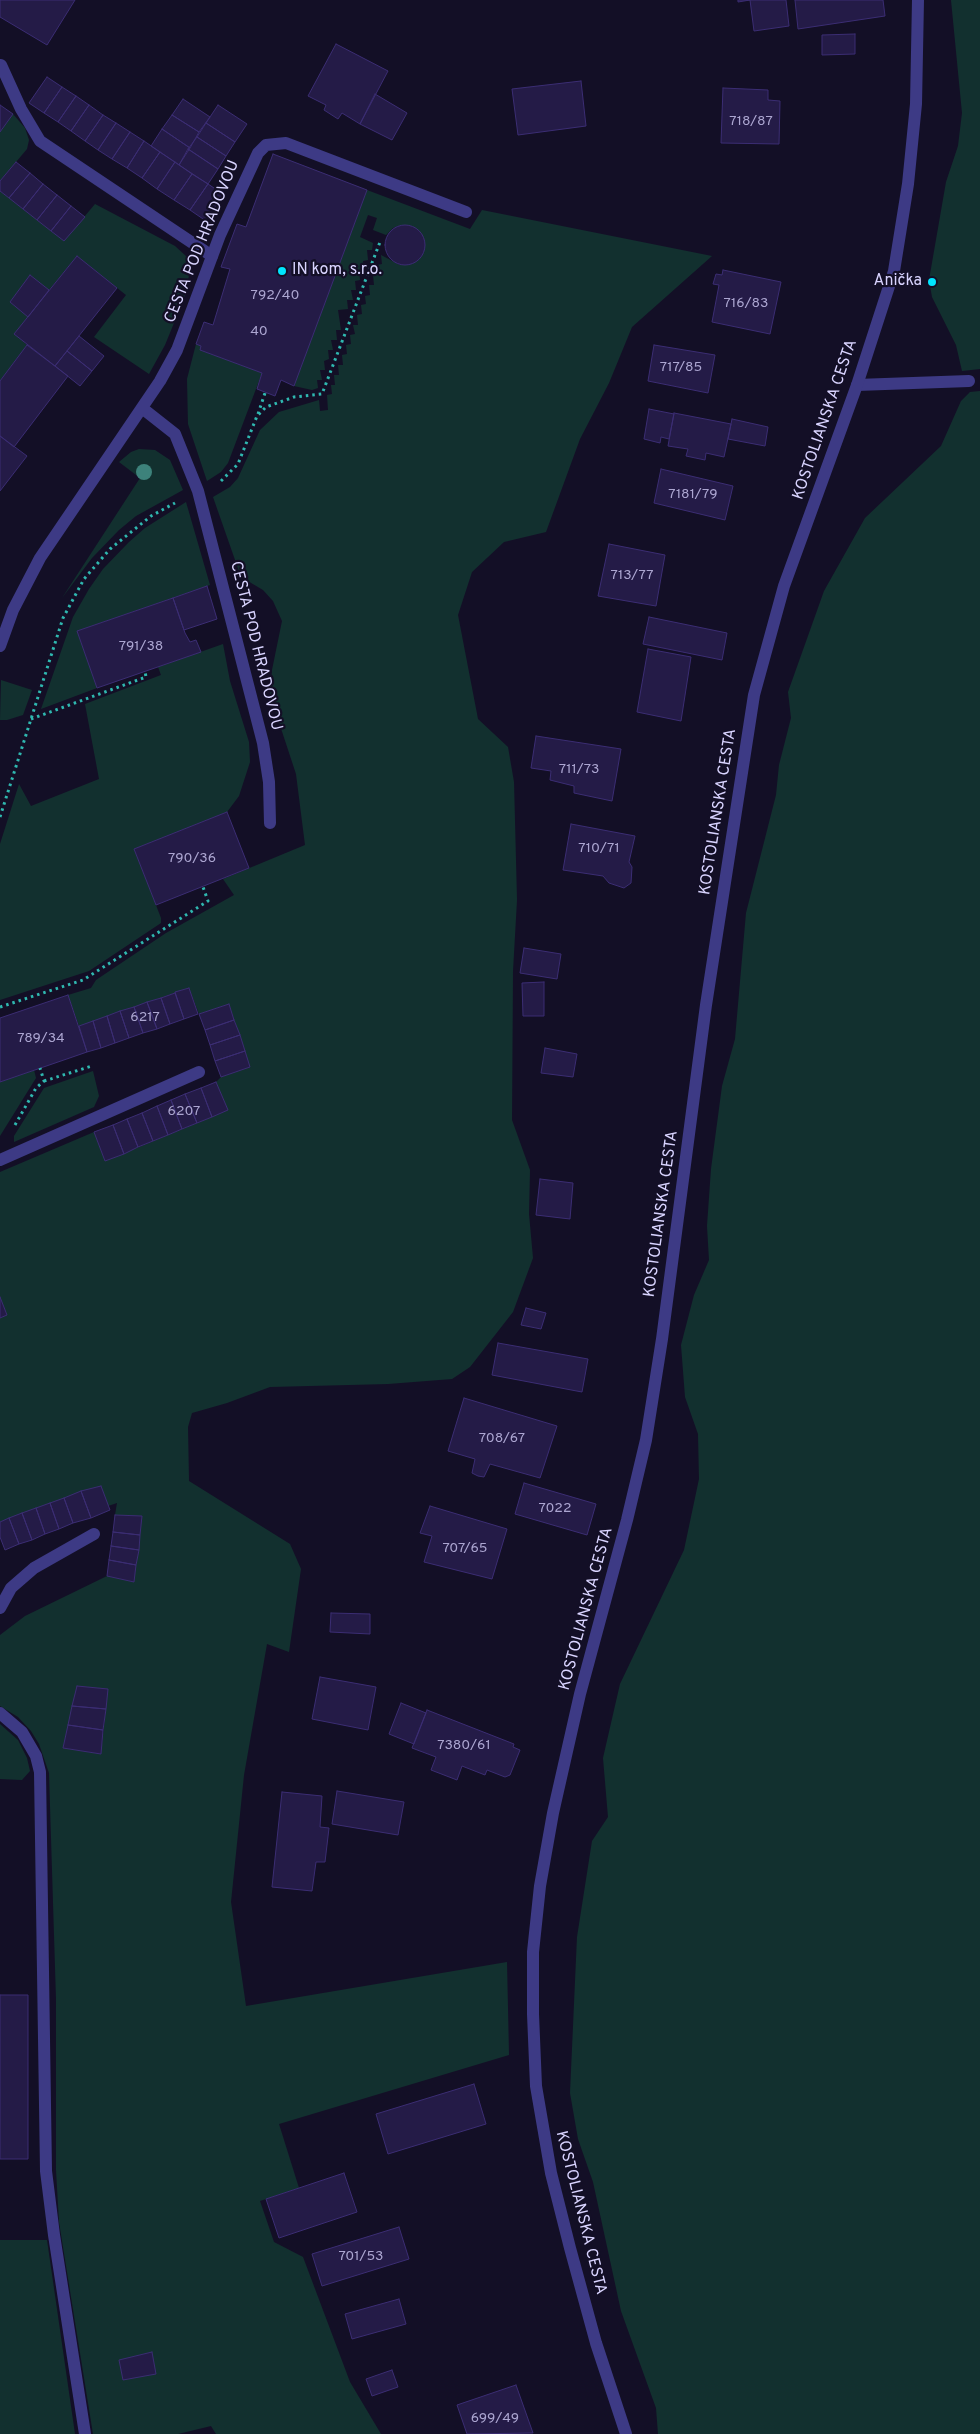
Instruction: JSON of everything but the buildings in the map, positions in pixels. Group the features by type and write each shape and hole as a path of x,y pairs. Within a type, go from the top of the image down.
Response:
{"street":[{"name":"KOSTOLIANSKA CESTA","path":"626,2434 596,2344 551,2173 536,2086 533,2014 534,1943 540,1886 580,1694 627,1520 646,1440 662,1340 709,985 754,695 784,586 857,385 894,271 907,194 916,104 918,0"},
{"path":"1,64 21,109 40,141 212,256"},
{"name":"CESTA POD HRADOVOU","path":"0,646 13,610 40,558 160,381 177,350 212,256 258,153 266,145 276,142 286,143 466,212"},
{"path":"857,385 969,381"},
{"name":"CESTA POD HRADOVOU","path":"142,408 175,434 198,491 263,743 269,782 270,823"},
{"path":"2,1159 200,1072"},
{"path":"0,1608 11,1588 34,1568 94,1534"},
{"path":"0,1713 22,1732 36,1756 40,1772 46,2171 85,2434"}],"path":[{"path":"256,416 265,393"},
{"path":"31,719 146,677 145,671"},
{"path":"0,1007 83,980 208,901 203,887"},
{"path":"2,1159 4,1144 36,1088 44,1081 92,1066"},
{"path":"40,1068 44,1081"}],"green space":[{"path":"951,0 980,0 980,369 962,371 956,345 932,297 929,280 946,182 958,146 962,113"},
{"path":"13,114 25,128 29,140 27,149 0,181 0,132"},
{"path":"367,190 470,229 482,210 712,256 632,327 609,383 580,439 546,532 504,542 472,572 458,615 478,719 508,747 514,782 517,900 513,971 512,1120 530,1170 529,1214 533,1258 513,1312 470,1367 452,1379 388,1384 270,1387 227,1403 192,1413 188,1427 189,1481 290,1544 301,1569 289,1652 267,1644 244,1775 231,1902 246,2006 507,1962 509,2055 279,2124 299,2188 260,2201 274,2242 303,2257 350,2382 381,2434 216,2434 211,2426 178,2434 93,2434 59,2222 56,2170 56,1999 49,1773 39,1744 31,1731 18,1717 0,1706 0,1635 25,1616 107,1576 134,1582 142,1517 115,1515 117,1503 108,1506 101,1486 0,1522 0,1172 94,1132 105,1161 212,1117 228,1110 216,1082 221,1077 250,1067 229,1004 199,1014 189,988 79,1026 68,995 91,988 96,980 166,933 234,895 223,879 305,845 296,774 270,695 272,670 282,621 273,601 263,590 241,577 213,497 230,487 238,478 260,430 279,412 319,400 320,411 328,410 327,395 332,394 331,385 335,385 334,375 339,375 338,365 343,365 342,355 347,354 346,345 351,344 350,335 355,334 353,325 358,325 357,315 362,314 361,305 366,304 365,296 370,295 369,285 374,285 373,275 378,275 377,265 382,264 381,255 400,265 412,263 422,256 425,244 419,231 411,226 401,225 393,228 386,235 373,230 377,218 368,215 360,237 373,243 372,250 367,250 368,260 363,261 364,270 359,271 360,280 355,281 356,290 351,290 353,300 347,300 348,309 338,310 341,330 336,330 337,340 331,340 333,350 328,350 329,359 324,361 325,370 320,370 322,380 317,380 318,388 312,390 294,386","holes":["77,1686 108,1689 101,1754 63,1748"]},
{"path":"0,191 64,241 95,204 175,246 187,257 190,270 185,296 165,345 149,374 94,337 126,295 77,256 49,290 30,275 10,302 28,317 15,334 27,345 0,381"},
{"path":"196,344 201,346 200,350 262,373 228,463 221,472 207,481 188,424 187,379"},
{"path":"980,391 980,2434 658,2434 656,2408 621,2311 593,2182 578,2139 570,2093 577,1937 592,1841 608,1817 603,1758 620,1684 684,1550 699,1479 698,1434 685,1397 681,1345 694,1295 709,1260 707,1226 711,1169 722,1086 735,1039 746,913 776,795 779,765 791,718 788,692 824,591 865,518 941,446 961,401 970,392"},
{"path":"139,449 155,450 170,460 183,490 136,516 119,530 92,558 62,598 140,478 119,462 131,452"},
{"path":"186,502 210,585 77,631 97,688 41,709 73,617 103,569 145,528"},
{"path":"223,644 230,681 249,742 250,762 239,796 227,812 134,849 161,918 161,923 89,971 0,1000 0,844 19,784 31,806 99,779 85,704 161,675 158,667"},
{"path":"1,680 32,690 23,715 0,720"},
{"path":"34,1070 36,1078 0,1136 0,1082"},
{"path":"93,1071 99,1096 94,1107 14,1142 14,1136 44,1088"},
{"path":"0,1724 18,1740 27,1758 30,1771 22,1780 0,1779"},
{"path":"0,2240 47,2240 75,2434 0,2434"}],"place":[{"name":"IN kom, s.r.o.","path":"282,271"},
{"name":"Anička","path":"932,282"}]}
